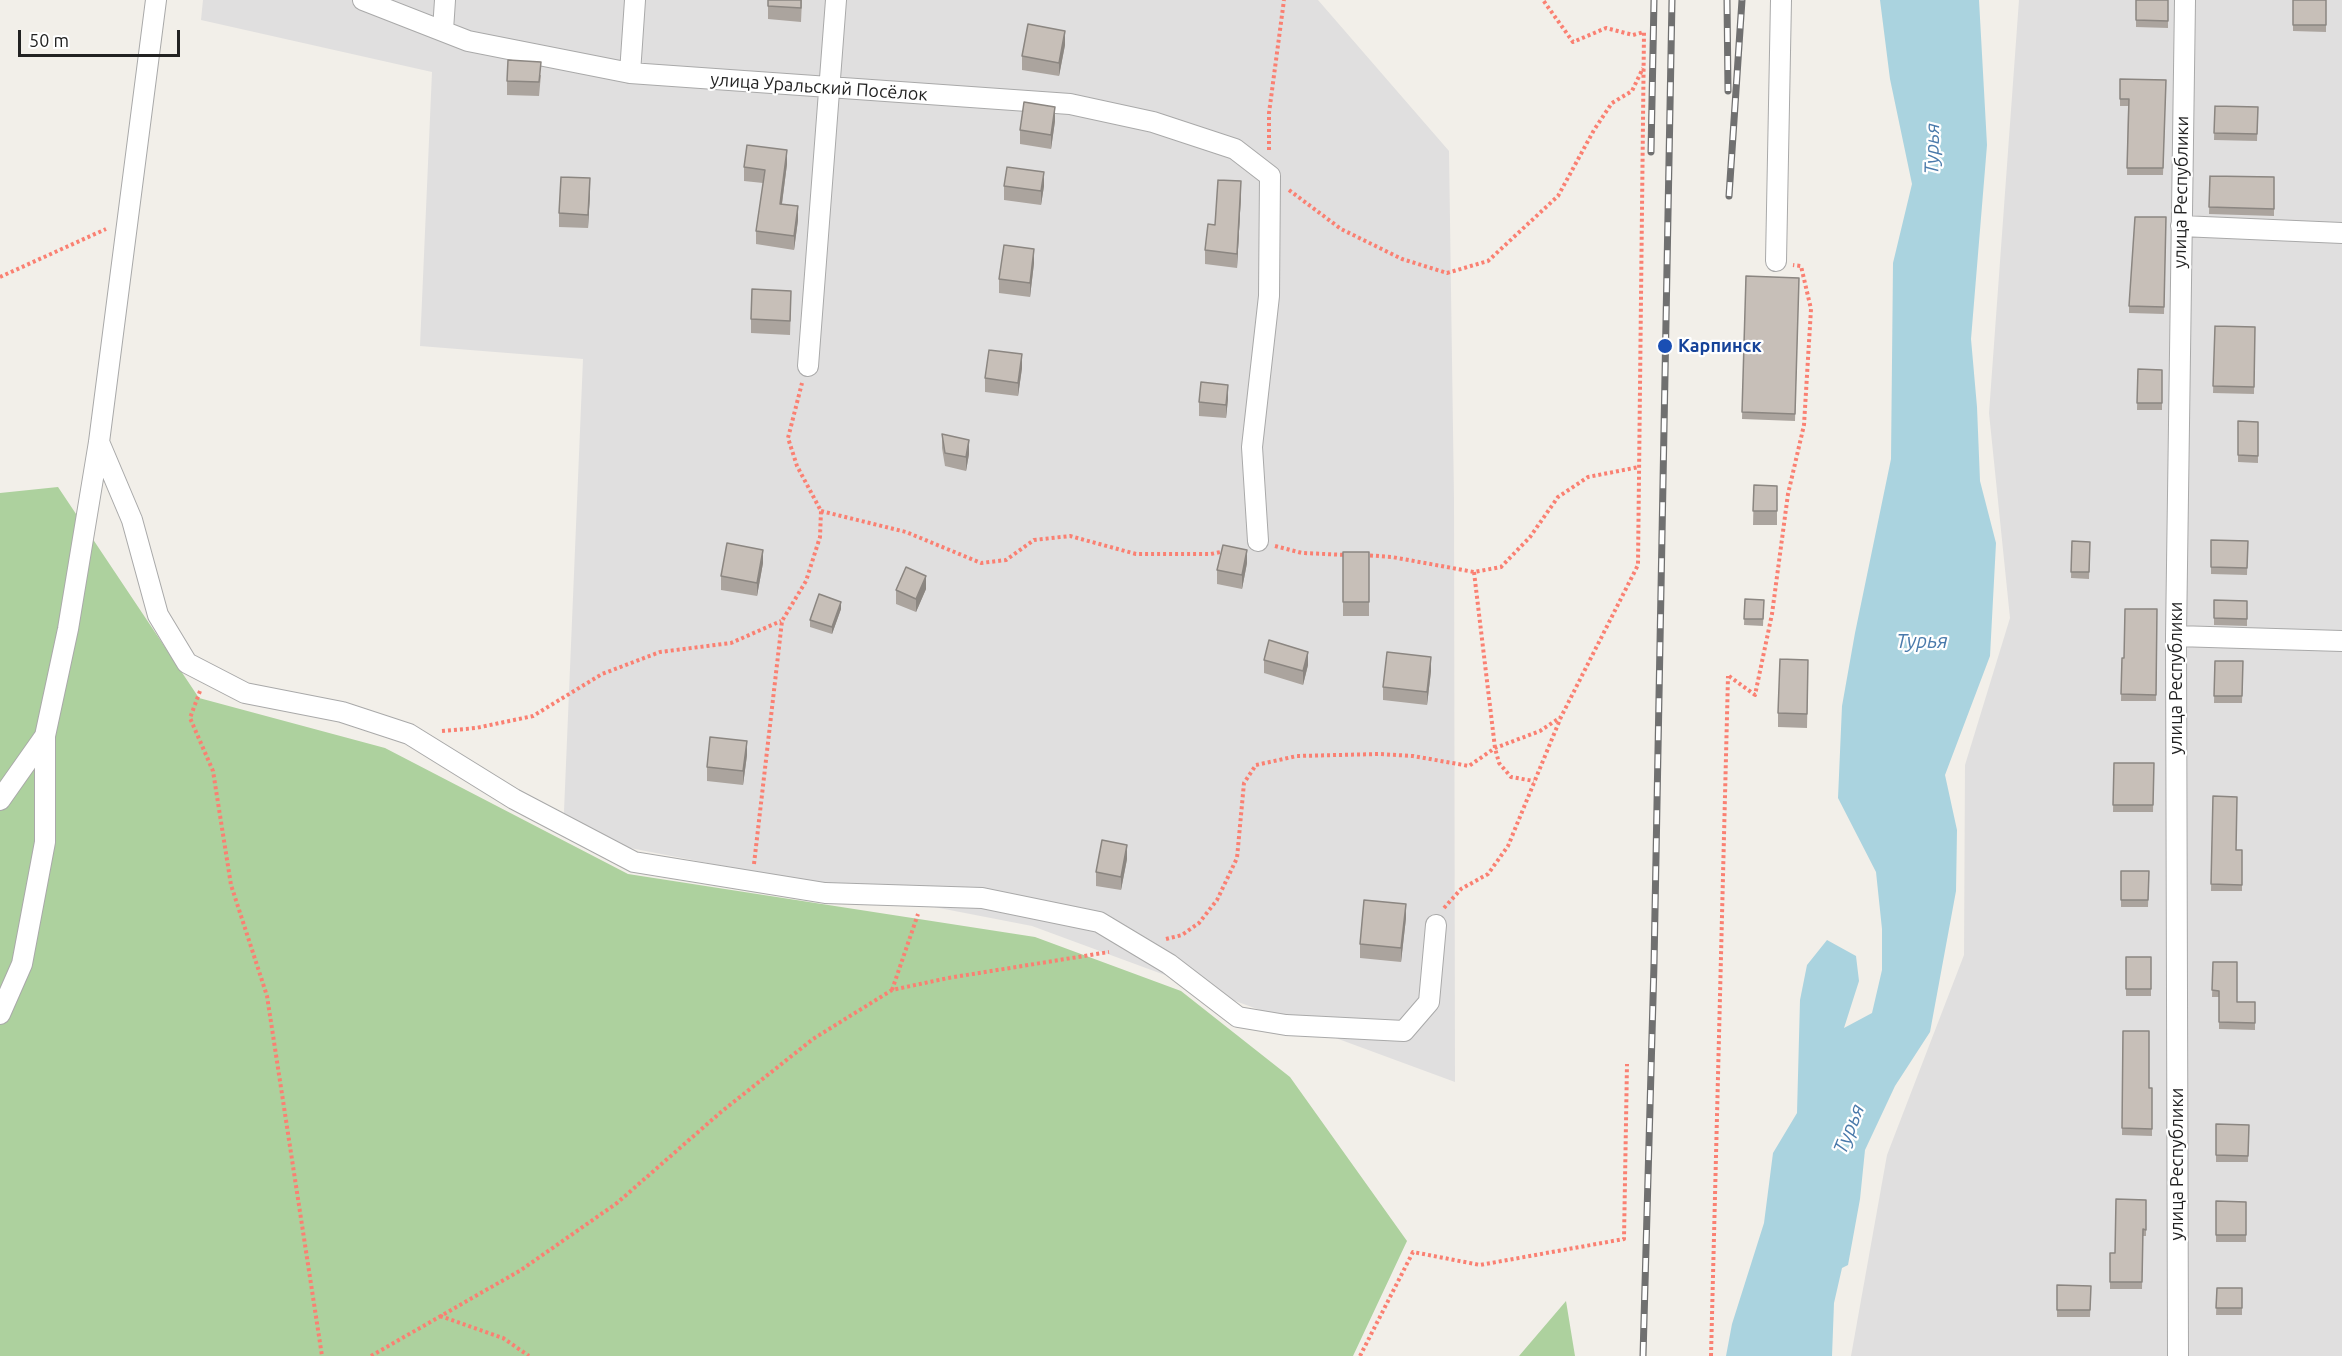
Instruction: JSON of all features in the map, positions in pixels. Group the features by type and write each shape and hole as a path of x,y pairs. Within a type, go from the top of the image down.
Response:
{"street":[{"path":"0,1014 22,964 45,842 45,736 68,629 99,442 156,0"},
{"name":"улица Уральский Посёлок","path":"363,0 468,41 630,73 1070,104 1153,122 1235,149 1270,176"},
{"path":"443,30 445,0"},
{"path":"630,73 635,0"},
{"path":"808,366 836,0"},
{"path":"1776,261 1781,0"},
{"name":"улица Республики","path":"2178,1356 2176,636 2185,0"},
{"path":"1258,541 1252,447 1269,296 1270,176"},
{"path":"2181,226 2342,233"},
{"path":"99,442 132,520 158,615 187,663 245,693 342,712 409,734 514,799 634,862 825,893 982,898 1099,922 1169,964 1238,1017 1286,1025 1404,1030 1429,1002 1436,925"},
{"path":"2176,636 2342,641"},
{"path":"0,800 45,736"}],"path":[{"path":"1284,0 1269,113 1270,176 1341,229 1402,259 1447,273 1488,261 1558,196 1612,103 1632,92 1644,64"},
{"path":"1436,925 1444,908 1461,889 1488,874 1508,846 1561,717 1638,565 1644,33 1633,35 1606,28 1573,42 1543,0"},
{"path":"0,277 128,219"},
{"path":"1711,1356 1728,676 1755,695 1772,614 1788,494 1804,425 1811,309 1801,266 1776,261"},
{"path":"752,881 782,621 806,581 820,537 820,511 797,466 788,438 801,386"},
{"path":"820,511 906,532 981,563 1006,560 1034,540 1070,536 1136,554 1211,554 1258,541 1302,553 1392,557 1474,572 1501,567 1530,537 1558,497 1588,477 1639,466"},
{"path":"1474,572 1495,748 1499,763 1511,777 1534,781"},
{"path":"409,734 476,728 533,716 602,674 660,652 731,643 782,621"},
{"path":"207,674 190,718 213,771 231,885 267,996 322,1356"},
{"path":"371,1356 520,1270 617,1203 721,1112 813,1039 892,990 958,976 1141,947 1182,935 1199,923 1217,900 1237,858 1244,783 1256,765 1297,756 1379,754 1413,756 1469,766 1495,748 1540,731 1561,717"},
{"path":"892,990 924,896"},
{"path":"1360,1356 1413,1252 1480,1265 1624,1239 1627,1064"},
{"path":"439,1316 503,1338 529,1356"}],"shaded area":[{"path":"203,0 1318,0 1449,151 1454,499 1455,1082 1032,926 563,835 583,359 420,346 432,72 201,20"},
{"path":"2019,0 2342,0 2342,1356 1851,1356 1887,1155 1964,955 1965,765 2010,618 1989,413"}],"green space":[{"path":"58,487 199,698 385,748 628,874 1035,937 1181,991 1290,1077 1407,1241 1353,1356 0,1356 0,493"},
{"path":"1566,1301 1575,1356 1519,1356"}],"water":[{"name":"Турья","path":"1880,0 1979,0 1987,145 1971,339 1980,481 1996,543 1990,656 1945,775 1957,830 1956,891 1930,1032 1895,1086 1865,1150 1860,1199 1848,1265 1842,1268 1834,1303 1832,1356 1726,1356 1732,1324 1764,1223 1773,1153 1797,1113 1800,1000 1807,965 1827,940 1856,956 1859,981 1844,1028 1872,1013 1882,970 1882,929 1876,872 1838,798 1842,706 1891,459 1893,263 1912,184 1890,79"}],"building":[{"path":"768,0 801,0 801,8 768,6"},
{"path":"2136,0 2168,0 2168,21 2136,20"},
{"path":"2293,0 2326,0 2326,25 2293,25"},
{"path":"1028,24 1065,31 1059,63 1022,56"},
{"path":"508,60 541,62 539,82 507,81"},
{"path":"2120,79 2166,80 2163,168 2127,168 2129,99 2120,99"},
{"path":"1024,102 1055,107 1051,135 1020,130"},
{"path":"2215,106 2258,107 2257,134 2214,133"},
{"path":"747,145 787,150 780,204 798,206 794,236 756,231 765,170 744,167"},
{"path":"1007,167 1044,172 1041,191 1004,186"},
{"path":"2210,176 2274,177 2274,209 2209,207"},
{"path":"561,177 590,178 588,215 559,213"},
{"path":"1218,180 1241,181 1237,254 1205,250 1208,224 1215,225"},
{"path":"2135,217 2166,217 2164,307 2129,306"},
{"path":"1004,245 1034,249 1030,283 999,279"},
{"name":"Карпинск","path":"1746,276 1799,278 1795,414 1742,412"},
{"path":"752,289 791,291 790,321 751,319"},
{"path":"2215,326 2255,327 2254,387 2213,386"},
{"path":"989,350 1022,354 1018,383 985,378"},
{"path":"2138,369 2162,370 2162,403 2137,403"},
{"path":"1201,382 1228,385 1226,405 1199,402"},
{"path":"2238,421 2258,422 2258,456 2238,455"},
{"path":"942,434 969,440 966,457 945,453"},
{"path":"1754,485 1777,486 1777,511 1753,511"},
{"path":"2211,540 2248,541 2247,568 2211,567"},
{"path":"2072,541 2090,542 2089,572 2071,572"},
{"path":"727,543 763,550 757,583 721,576"},
{"path":"1223,545 1247,550 1242,575 1217,570"},
{"path":"1343,552 1369,552 1369,602 1343,602"},
{"path":"906,567 926,576 916,599 896,590"},
{"path":"819,594 841,602 832,627 810,620"},
{"path":"1745,599 1764,600 1763,619 1744,619"},
{"path":"2214,600 2247,601 2247,619 2214,618"},
{"path":"2125,609 2157,609 2156,695 2121,694"},
{"path":"1269,640 1308,652 1303,671 1264,660"},
{"path":"1387,652 1431,657 1427,692 1383,687"},
{"path":"1780,659 1808,660 1807,714 1778,713"},
{"path":"2215,661 2243,661 2242,696 2214,696"},
{"path":"710,737 747,741 743,771 707,767"},
{"path":"2114,763 2154,763 2153,805 2113,805"},
{"path":"2213,796 2237,797 2236,850 2242,850 2242,885 2211,884"},
{"path":"1102,840 1127,845 1121,877 1096,872"},
{"path":"2121,871 2149,871 2148,900 2121,900"},
{"path":"1364,900 1406,904 1401,948 1360,944"},
{"path":"2126,957 2151,957 2151,989 2126,989"},
{"path":"2213,962 2237,962 2237,1002 2255,1002 2255,1023 2219,1022 2219,991 2212,990"},
{"path":"2123,1031 2149,1031 2152,1129 2122,1128"},
{"path":"2216,1124 2249,1125 2248,1156 2216,1155"},
{"path":"2116,1199 2146,1200 2142,1282 2110,1282 2110,1253 2115,1253"},
{"path":"2216,1201 2246,1202 2246,1235 2216,1235"},
{"path":"2057,1285 2091,1286 2090,1310 2057,1310"},
{"path":"2217,1288 2242,1288 2242,1308 2216,1308"}],"railway":[{"path":"1651,152 1654,0"},
{"path":"1643,1356 1654,964 1672,0"},
{"path":"1727,0 1728,91"},
{"path":"1729,196 1742,0"}],"place":[{"name":"Карпинск","path":"1665,346"}]}
